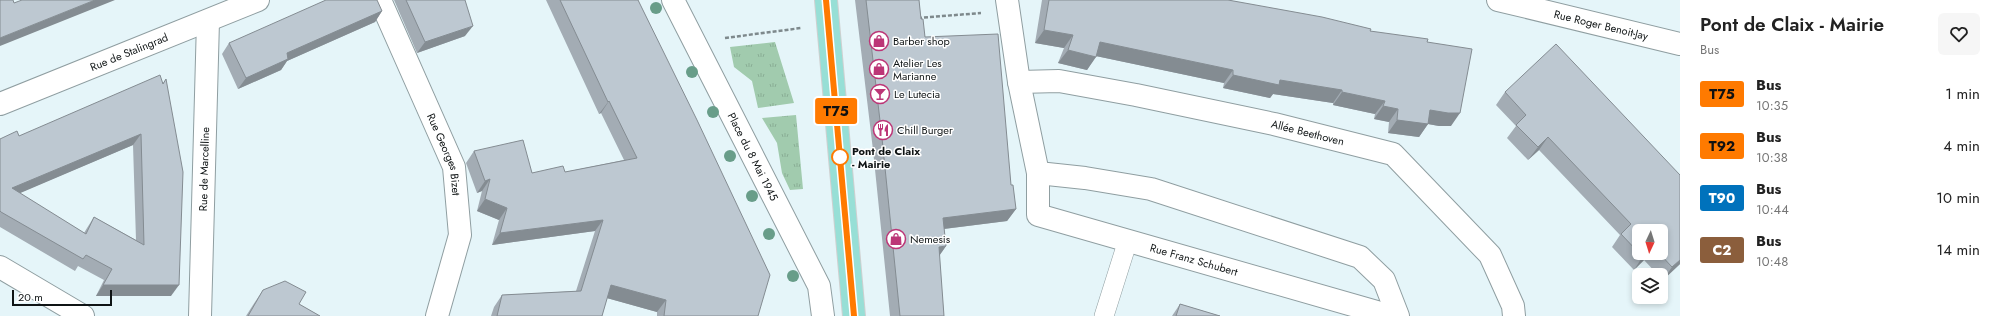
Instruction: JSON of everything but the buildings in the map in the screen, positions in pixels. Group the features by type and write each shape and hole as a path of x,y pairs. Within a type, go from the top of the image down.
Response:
{"main road":[{"path":"826,0 854,316"}],"street":[{"name":"Rue de Stalingrad","path":"0,104 258,0"},
{"name":"Rue Georges Bizet","path":"380,0 454,167 460,235 437,316"},
{"name":"Place du 8 Mai 1945","path":"673,0 819,286 823,316"},
{"name":"Rue Roger Benoit-Jay","path":"1498,0 1680,44"},
{"name":"Rue Franz Schubert","path":"1008,6 1019,82 1038,173 1038,215 1391,316"},
{"name":"Rue de Marcelline","path":"200,316 208,21"},
{"name":"Allée Beethoven","path":"1019,82 1060,81 1136,94 1274,124 1393,154 1490,255 1513,306 1514,316"},
{"path":"1038,173 1085,178 1150,189 1360,257 1384,280 1398,316"},
{"path":"0,267 83,316"}],"lane":[{"path":"1104,316 1128,240"}],"path":[{"path":"914,19 1008,6"},
{"path":"694,42 802,28"}],"green space":[{"path":"775,42 794,103 758,108 752,81 734,67 730,47"},
{"path":"796,115 803,189 790,190 782,173 777,143 762,118"}],"bus line":[{"name":"T75","path":"826,0 854,316"}],"place":[{"name":"Barber shop","path":"879,41"},
{"name":"Atelier Les Marianne","path":"879,69"},
{"name":"Le Lutecia","path":"880,94"},
{"name":"Chill Burger","path":"883,130"},
{"name":"Pont de Claix - Mairie","path":"840,157"},
{"name":"Nemesis","path":"896,239"}]}
